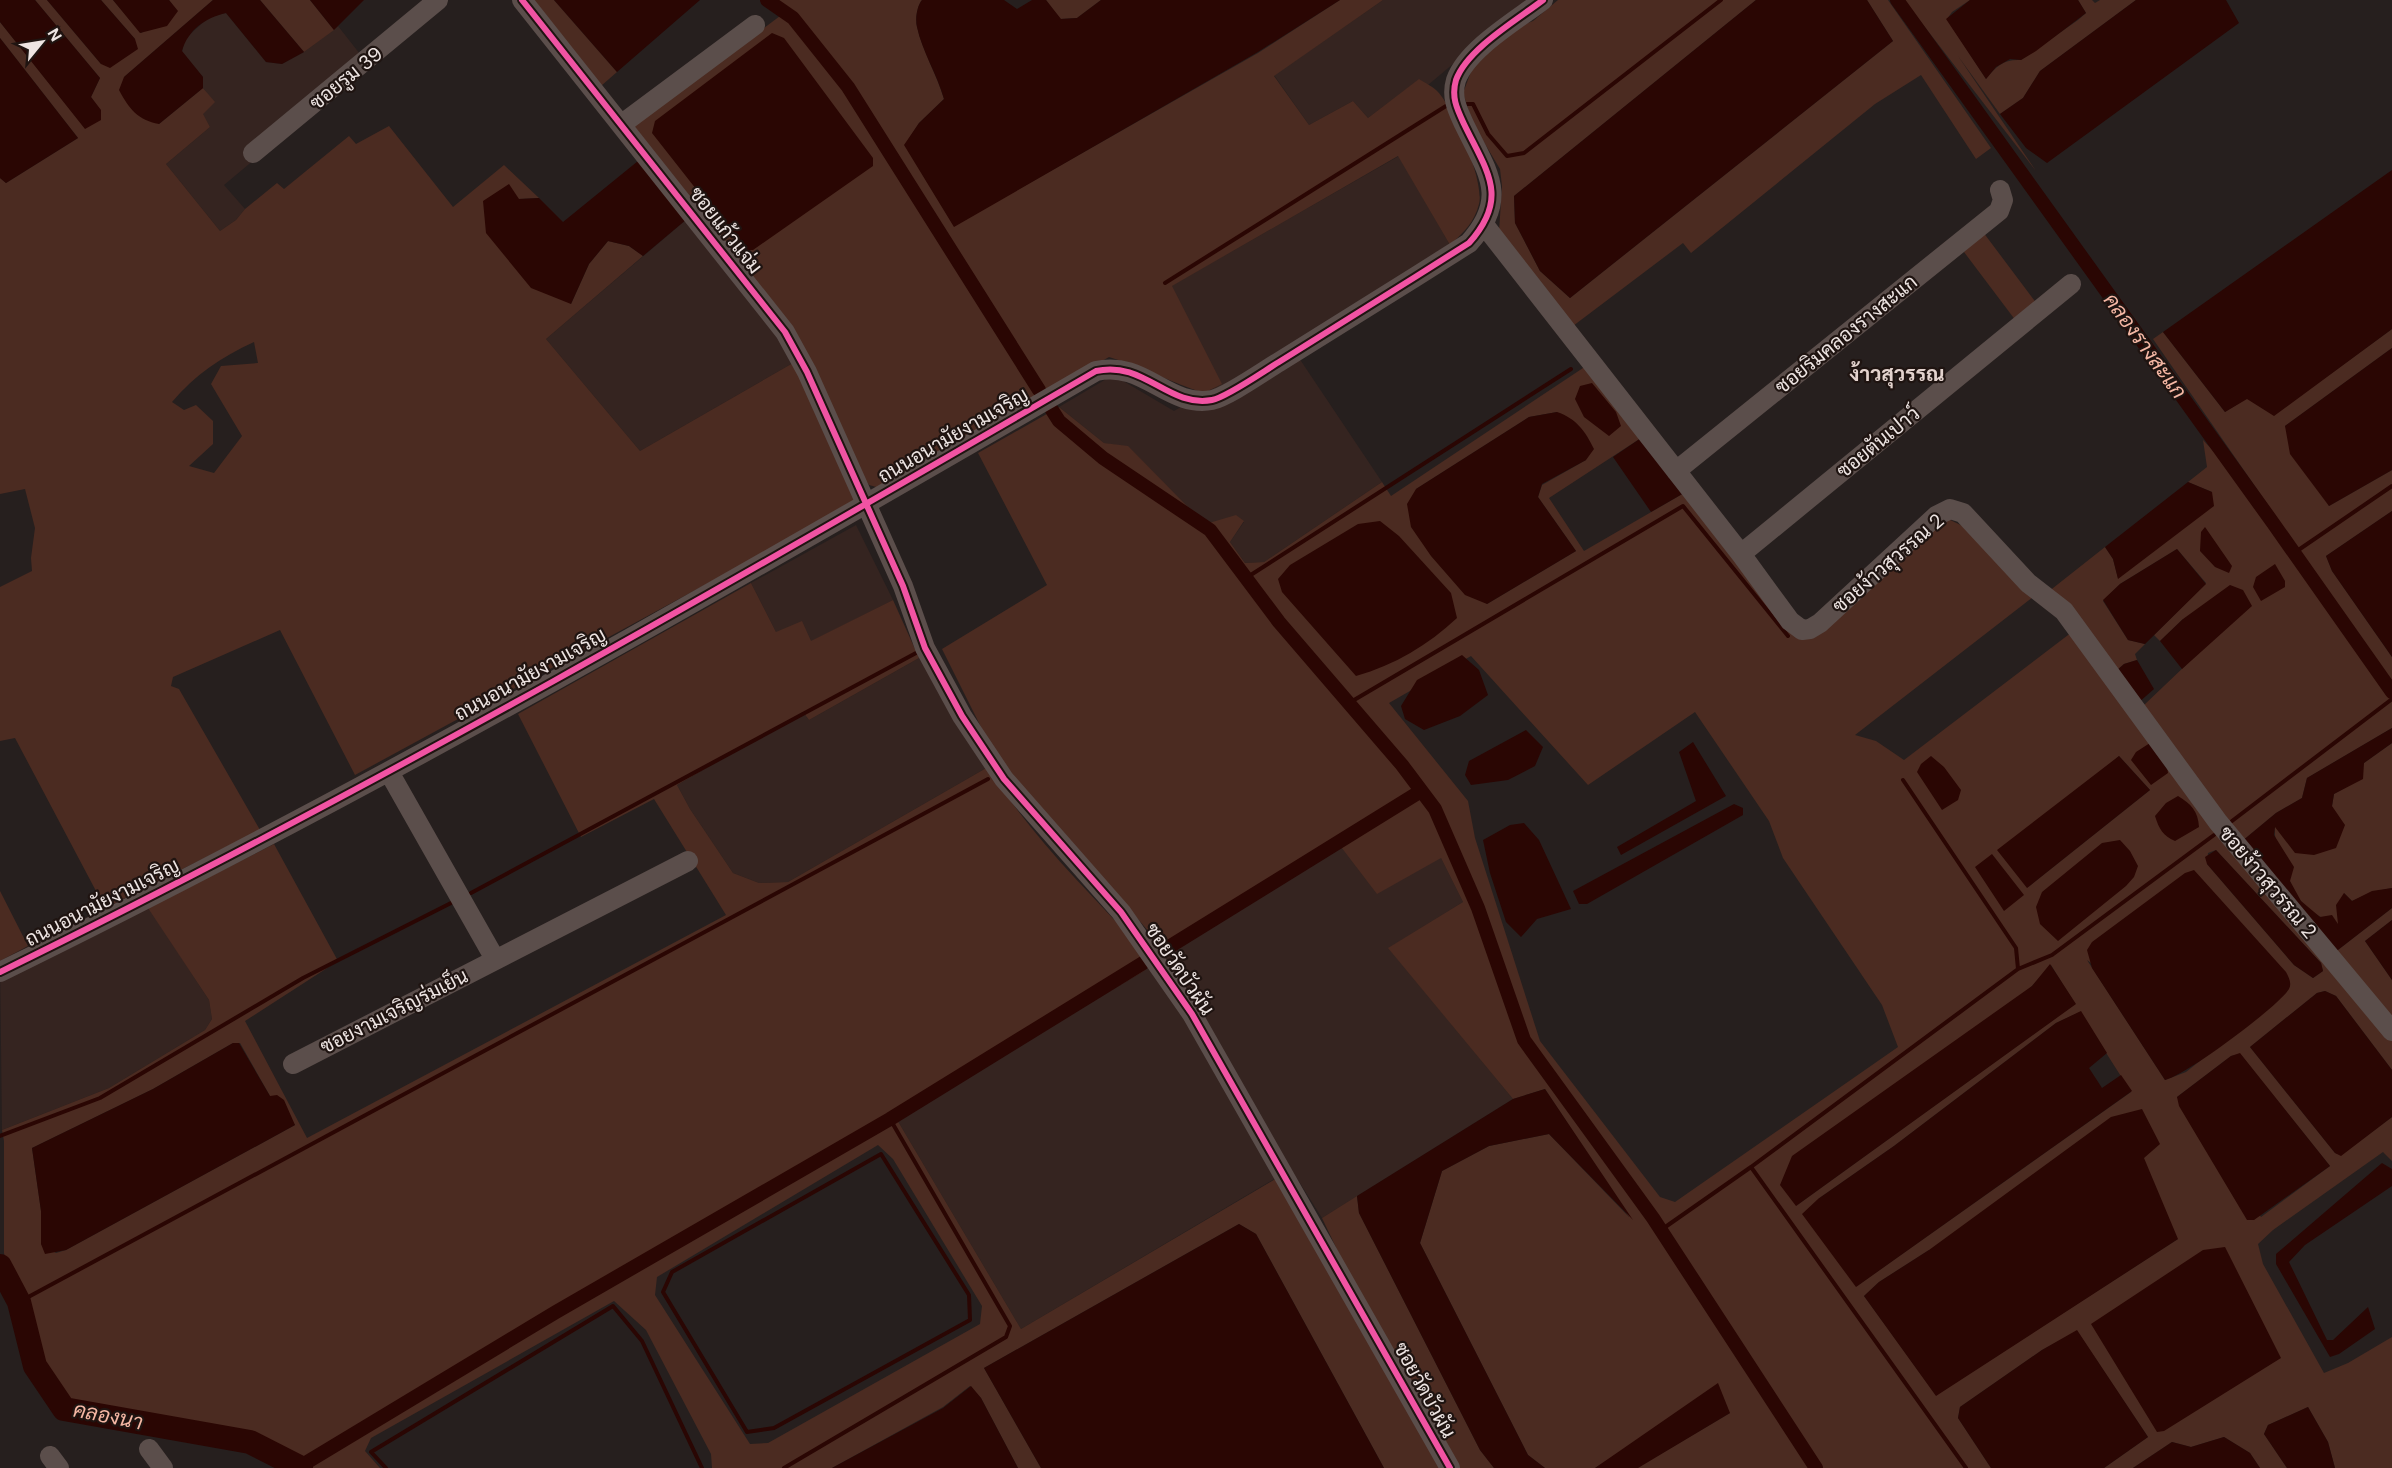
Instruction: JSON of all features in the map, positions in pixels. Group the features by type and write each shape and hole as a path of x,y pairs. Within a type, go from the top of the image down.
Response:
{"street":[{"name":"ซอยรูม 39","path":"253,153 438,0"},
{"name":"ซอยแก้วแจ่ม","path":"522,0 785,332 807,372 866,504"},
{"path":"1485,226 1494,201 1488,175 1454,103 1456,80 1468,61 1483,45 1543,0"},
{"path":"622,124 755,25"},
{"name":"ซอยริมคลองรางสะแก","path":"1676,471 1999,211 2004,200 2000,190"},
{"name":"ซอยง้าวสุวรรณ 2","path":"1485,226 1741,554 1790,621 1802,630 1810,629 1936,516 1950,509 1963,513 2028,584 2064,611 2218,822 2392,1030"},
{"name":"ถนนอนามัยงามเจริญ","path":"0,972 389,772 866,504 1096,371 1112,367 1130,370 1169,392 1194,399 1213,400 1259,374 1469,243 1485,226"},
{"name":"ซอยตันเปาว์","path":"1741,554 2071,285"},
{"name":"ซอยวัดบัวผัน","path":"866,504 903,586 925,648 962,716 1004,779 1121,912 1192,1014 1450,1468"},
{"path":"389,772 495,959"},
{"name":"ซอยงามเจริญร่มเย็น","path":"293,1064 688,861"},
{"path":"149,1449 163,1468"}],"shaded area":[{"path":"0,0 35,0 100,78 91,97 101,110 101,120 85,129 0,22"},
{"path":"35,0 47,0 101,64 135,39 101,0 113,0 141,33 177,11 169,0 213,0 124,77 159,124 203,88 215,102 203,114 210,127 166,164 220,231 236,220 245,209 277,183 284,189 349,136 356,144 389,126 453,207 504,165 539,198 519,199 571,304 589,264 608,241 629,246 643,256 546,339 640,451 793,363 859,501 355,775 280,630 173,677 171,686 179,689 260,830 105,908 15,738 0,741 0,587 32,571 31,558 35,528 25,489 0,494 0,178 6,183 78,138 0,38 0,22 85,128 100,110 91,97 100,78","holes":["254,342 258,363 221,366 211,384 242,436 214,473 189,466 213,444 213,421 196,405 184,410 172,402 190,383 209,368"]},
{"path":"47,0 101,0 135,39 138,49 110,68 101,64"},
{"path":"113,0 169,0 178,11 167,26 140,33"},
{"path":"213,0 260,0 304,52 282,64 266,62 226,13 218,15 193,31 182,51 203,77 203,88 159,124 145,120 131,108 119,90 124,77"},
{"path":"260,0 310,0 334,30 304,52"},
{"path":"310,0 364,0 334,30"},
{"path":"528,0 554,0 617,72 601,86"},
{"path":"554,0 700,0 617,72"},
{"path":"769,0 922,0 917,13 917,27 944,99 919,123 905,145 954,226 1258,53 1340,0 1383,0 1274,76 1309,125 1353,101 1368,118 1419,79 1429,85 1445,101 1467,146 1480,194 1477,211 1464,231 1450,245 1398,156 1172,286 1222,384 1204,393 1109,357 880,488 869,485 861,474 805,355 634,126 780,16"},
{"path":"922,0 1004,0 1017,9 1032,0 1046,0 1061,19 1077,18 1101,0 1340,0 1258,52 954,227 904,145 919,123 944,99 917,27 917,13"},
{"path":"1046,0 1101,0 1077,18 1060,19"},
{"path":"1383,0 1529,0 1428,85 1419,80 1368,118 1353,101 1309,125 1274,75"},
{"path":"1558,0 1756,0 1514,196 1515,223 1540,271 1570,298 1893,41 1867,0 1888,0 1991,148 1976,159 1921,75 1875,104 1691,253 1683,243 1573,326 1499,232 1502,186 1500,169 1473,124 1463,93 1472,69 1513,29 1533,21"},
{"path":"1756,0 1867,0 1893,41 1570,298 1540,271 1515,223 1514,196"},
{"path":"1904,0 1970,0 1952,12 1947,19 1986,79 2001,64 2021,60 2078,20 2086,13 2078,0 2092,0 2095,3 2100,0 2136,0 2040,71 2023,98 2000,114 1958,56 2036,171"},
{"path":"1970,0 2078,0 2086,13 2021,60 2010,59 1996,67 1986,79 1946,19"},
{"path":"2136,0 2226,0 2239,23 2047,163 2026,148 2000,114 2023,98 2040,71"},
{"path":"226,13 266,62 282,64 304,52 338,26 371,68 296,125 224,185 245,209 236,220 220,231 166,164 210,127 202,114 214,102 203,88 203,77 182,52 185,39 209,17"},
{"path":"772,33 784,38 873,158 873,166 753,250 744,250 652,133 655,121"},
{"path":"0,38 78,138 6,183 0,178"},
{"path":"1399,156 1450,245 1286,347 1301,361 1382,482 1264,562 1245,563 1230,542 1244,522 1209,523 1192,511 1128,447 1104,443 1059,407 1113,375 1174,411 1221,384 1171,286"},
{"path":"638,161 687,219 643,256 629,246 608,241 589,264 571,304 531,288 486,233 483,201 509,184 519,199 539,198 563,222"},
{"path":"2392,170 2392,329 2274,416 2247,399 2225,412 2163,332"},
{"path":"687,219 785,343 793,363 640,451 546,339"},
{"path":"1983,232 2037,304 2016,321 1964,252"},
{"path":"2392,329 2392,348 2285,426 2329,506 2392,470 2392,511 2326,556 2332,571 2392,657 2392,684 2153,339 2163,332 2225,412 2247,398 2274,415"},
{"path":"2392,348 2392,470 2329,506 2290,454 2285,426"},
{"path":"1586,366 1641,438 1549,498 1584,551 1684,493 1798,638 1946,518 1969,529 2033,597 1855,735 1876,741 1904,760 2072,632 2324,960 2392,1041 2392,1070 2336,996 2325,991 2317,993 2250,1047 2335,1153 2341,1155 2392,1117 2392,1161 2383,1152 2273,1230 2258,1244 2263,1264 2324,1373 2348,1363 2392,1337 2392,1468 2335,1468 2328,1442 2308,1407 2268,1425 2264,1434 2287,1468 2260,1468 2250,1453 2224,1437 2191,1447 2172,1442 2133,1468 2104,1468 2148,1437 2077,1331 2042,1350 1960,1407 1958,1418 1991,1468 1637,1468 1730,1413 1649,1433 1595,1468 1545,1468 1528,1455 1420,1243 1442,1171 1489,1146 1549,1134 1629,1217 1545,1089 1513,1099 1388,948 1463,902 1441,858 1377,894 1335,839 1162,947 1062,831 1029,798 990,745 942,649 1047,585 978,453 1059,407 1104,443 1128,446 1192,511 1209,523 1236,515 1244,521 1230,542 1245,563 1264,562 1382,482 1391,496","holes":["1557,412 1586,460 1542,485 1538,497 1576,551 1487,604 1416,489 1529,417","1471,656 1588,785 1695,712 1769,821 1783,858 1882,1005 1898,1047 1675,1202 1660,1197 1540,1041 1475,838 1468,801 1389,703","2119,756 2150,790 2027,888 2099,774","2216,850 2321,963 2323,971 2313,978 2294,965 2207,864 2208,853","2087,960 2211,1052 2186,1072 2165,1080","2051,965 2075,1004 1796,1206 2032,986","2080,1012 2131,1092 1857,1286 1818,1199 1894,1146 2056,1023","2240,1054 2330,1166 2261,1217 2177,1097 2231,1056","2178,1239 1936,1395 1864,1296 1879,1282 1929,1250"]},
{"path":"1592,383 1616,412 1621,426 1609,436 1584,417 1575,399 1580,386"},
{"path":"1557,412 1580,426 1594,449 1586,460 1542,484 1538,497 1576,551 1487,604 1465,595 1431,556 1411,527 1407,504 1416,489 1529,417"},
{"path":"1641,438 1684,493 1651,512 1613,457"},
{"path":"2203,440 2229,468 2387,693 2392,695 2392,728 2307,778 2302,798 2276,813 2241,842 2143,706 2186,665 2183,619 2160,641 2154,635 2206,583 2177,549 2120,584 2103,601 2128,640 2145,644 2135,654 2137,660 2124,664 2115,672 2048,592 2105,547 2113,559 2118,578 2212,492 2188,482 2207,467"},
{"path":"2188,482 2212,492 2214,506 2118,579 2113,559 2105,547"},
{"path":"2392,511 2392,657 2332,571 2326,556"},
{"path":"1380,521 1399,536 1451,593 1457,618 1410,653 1356,676 1282,592 1278,579 1290,565 1358,524"},
{"path":"856,525 893,600 811,642 776,632 751,583"},
{"path":"2205,527 2232,566 2229,573 2215,567 2200,551 2201,532"},
{"path":"2177,549 2206,584 2145,644 2128,640 2103,600 2120,584"},
{"path":"2275,564 2285,581 2285,587 2261,601 2253,587 2256,577"},
{"path":"751,583 776,632 802,621 811,641 893,600 919,658 809,720 803,712 677,785 690,809 733,873 759,883 788,882 988,767 1039,838 1138,945 1149,964 1144,971 896,1118 1021,1329 1277,1178 1447,1468 1384,1468 1256,1234 1239,1224 984,1368 1041,1468 1018,1468 981,1398 970,1386 943,1407 832,1468 712,1468 711,1454 646,1330 614,1301 371,1438 365,1451 380,1468 312,1468 257,1437 70,1404 44,1371 21,1291 11,1279 4,1253 4,1141 2,1130 109,1088 205,1030 212,1019 209,1000 148,908 274,844 338,961 245,1021 307,1138 726,915 654,799 581,837 518,714","holes":["233,1043 240,1043 270,1096 295,1125 66,1250 56,1253 41,1244 41,1211 32,1148 153,1089","878,1145 893,1159 982,1306 980,1324 768,1443 750,1444 655,1295 657,1277"]},
{"path":"2230,585 2243,590 2252,606 2182,669 2160,641 2183,619"},
{"path":"1462,655 1479,670 1488,695 1460,716 1424,730 1405,719 1401,706 1417,680"},
{"path":"919,658 988,767 788,882 759,883 733,873 690,809 677,785 803,712 809,720"},
{"path":"2137,660 2154,689 2138,703 2115,672 2124,664"},
{"path":"2392,728 2392,743 2364,763 2363,779 2334,794 2332,806 2345,825 2336,848 2314,855 2295,853 2275,827 2274,835 2294,867 2290,881 2301,901 2320,917 2332,915 2338,924 2336,905 2344,893 2352,901 2372,891 2392,888 2392,908 2334,953 2241,842 2276,813 2302,798 2307,778"},
{"path":"1526,730 1543,747 1535,766 1508,780 1471,785 1465,775 1469,761"},
{"path":"1693,742 1726,796 1621,855 1617,847 1696,801 1679,752"},
{"path":"2150,743 2167,766 2168,773 2151,785 2131,760 2136,752"},
{"path":"2392,743 2392,888 2372,892 2352,901 2344,893 2339,925 2313,912 2300,900 2279,853 2275,826 2332,806 2334,794 2346,787 2364,763"},
{"path":"1931,756 1944,767 1961,790 1958,800 1942,810 1917,772 1921,764"},
{"path":"2119,756 2150,790 2027,888 1997,850"},
{"path":"2178,796 2193,808 2199,827 2175,841 2162,831 2155,816 2166,803"},
{"path":"1734,804 1743,808 1743,815 1587,904 1579,904 1573,891"},
{"path":"1524,823 1539,840 1571,909 1537,919 1521,937 1506,922 1490,873 1483,840 1510,825"},
{"path":"1336,839 1441,858 1463,902 1389,948 1513,1099 1322,1218 1291,1169 1021,1329 896,1118 1144,971 1162,947"},
{"path":"2120,840 2130,851 2138,866 2134,877 2058,941 2040,924 2036,907 2042,892 2102,843"},
{"path":"2216,850 2321,963 2323,971 2313,978 2294,965 2207,864 2205,857"},
{"path":"1992,854 2024,895 2004,911 1975,867"},
{"path":"2194,870 2286,972 2290,985 2289,989 2268,1010 2230,1040 2191,1067 2165,1080 2092,968 2087,950 2092,942 2185,873"},
{"path":"0,891 28,946 0,961"},
{"path":"138,891 209,1000 212,1019 205,1030 109,1088 2,1130 0,961"},
{"path":"2392,908 2392,920 2365,941 2392,980 2392,1023 2334,953"},
{"path":"2392,920 2392,980 2365,941"},
{"path":"2050,964 2076,1004 1796,1206 1780,1185 1792,1156 2032,986"},
{"path":"2325,991 2336,996 2392,1070 2392,1117 2341,1156 2335,1153 2250,1047 2317,993"},
{"path":"2081,1011 2107,1053 2089,1068 2102,1088 2121,1075 2132,1091 1856,1287 1802,1214 1818,1199 1894,1146 2056,1023"},
{"path":"233,1043 239,1043 270,1096 277,1095 284,1100 295,1125 66,1250 45,1254 41,1244 41,1211 32,1148 153,1089"},
{"path":"2240,1053 2330,1166 2254,1220 2247,1220 2179,1106 2177,1097 2231,1056"},
{"path":"1545,1089 1633,1220 1549,1134 1489,1146 1442,1171 1420,1243 1528,1455 1545,1468 1494,1468 1480,1450 1359,1213 1357,1196 1513,1099"},
{"path":"2142,1109 2160,1144 2144,1158 2178,1239 1936,1396 1864,1296 1879,1282 1929,1250 2111,1117"},
{"path":"2382,1163 2392,1169 2392,1186 2305,1245 2289,1262 2327,1340 2333,1340 2368,1307 2375,1329 2339,1354 2330,1357 2276,1264 2276,1254"},
{"path":"1357,1196 1359,1213 1480,1450 1494,1468 1459,1468 1343,1262 1322,1218"},
{"path":"1239,1224 1256,1234 1384,1468 1041,1468 984,1368"},
{"path":"2225,1247 2281,1358 2164,1431 2157,1432 2091,1324 2203,1250"},
{"path":"2077,1330 2148,1437 2104,1468 1991,1468 1958,1418 1960,1407 2042,1350"},
{"path":"1718,1383 1730,1413 1638,1468 1595,1468"},
{"path":"971,1386 981,1398 1018,1468 832,1468 943,1408"},
{"path":"2308,1407 2328,1442 2335,1468 2287,1468 2264,1434 2268,1425"},
{"path":"2224,1437 2250,1453 2260,1468 2133,1468 2172,1442 2191,1447"}],"waterway":[{"path":"767,0 793,18 848,87 1039,390"},
{"path":"1467,104 1473,104 1488,134 1507,156 1524,153 1721,0"},
{"name":"คลองรางสะแก","path":"1897,0 2392,692"},
{"path":"1165,283 1446,106"},
{"path":"1246,578 1571,369"},
{"path":"1052,410 1059,421 1103,458 1210,530 1279,622 1402,765 1435,809 1478,908 1524,1040 1653,1218 1816,1468"},
{"path":"2294,553 2392,486"},
{"path":"1349,703 1683,506 1788,636"},
{"path":"471,893 916,653"},
{"path":"2232,821 2392,699"},
{"path":"19,1302 988,779"},
{"path":"1661,1230 1751,1167 2018,969 2016,948 1903,780"},
{"path":"1164,950 1421,791"},
{"path":"2018,969 2052,955 2214,835"},
{"path":"0,1136 100,1098 303,978 451,903"},
{"path":"299,1467 556,1312 890,1119 1143,963"},
{"path":"784,1468 1006,1337 1010,1326 890,1119"},
{"path":"881,1154 969,1295 970,1320 774,1428 747,1432 663,1292 672,1272 881,1154"},
{"path":"1751,1167 1966,1468"},
{"name":"คลองนา","path":"0,1266 19,1302 35,1366 64,1409 250,1442 301,1468"},
{"path":"386,1468 371,1452 613,1306 642,1341 702,1468"}],"cycle path":[{"path":"522,0 785,332 807,372 903,586 925,648 962,716 1004,779 1121,912 1192,1014 1450,1468"},
{"path":"0,972 140,902 416,757 690,605 1096,371 1113,369 1128,372 1182,397 1196,401 1219,398 1469,243 1482,227 1492,198 1486,171 1461,119 1456,103 1454,92 1456,80 1462,68 1482,46 1543,0"}],"district":[{"name":"ง้าวสุวรรณ","path":"1897,374"}]}
